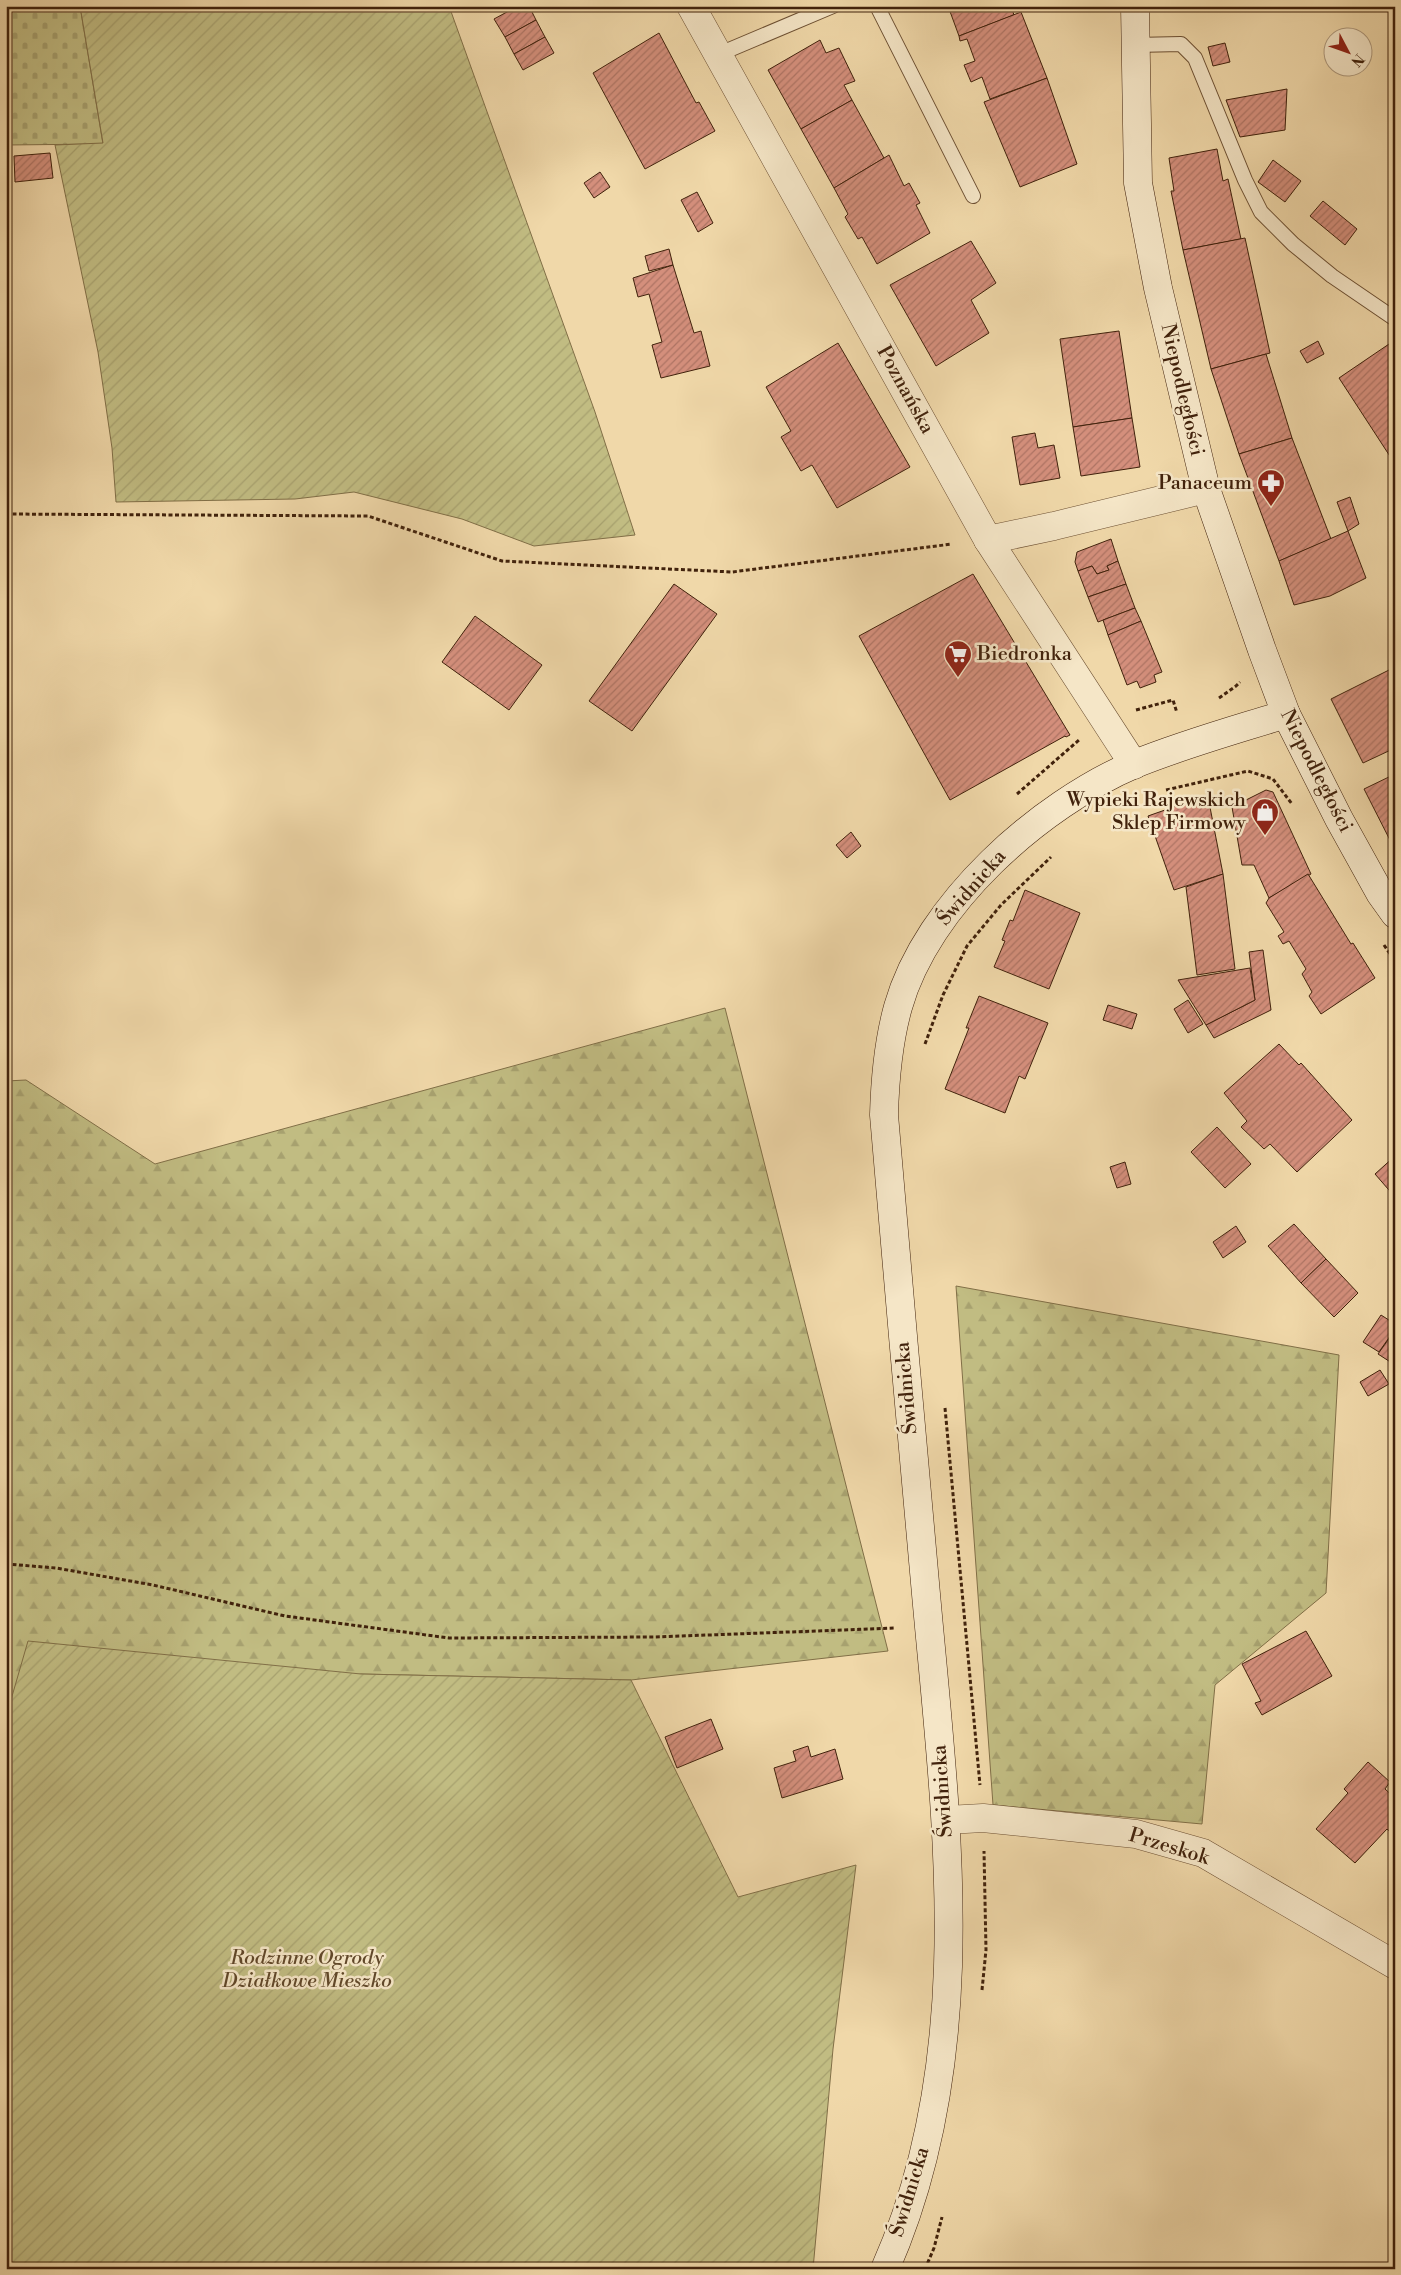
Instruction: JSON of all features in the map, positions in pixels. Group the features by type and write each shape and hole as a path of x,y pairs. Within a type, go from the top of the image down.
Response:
{"main road":[{"name":"Poznańska","path":"691,6 988,540 1134,765"},
{"name":"Niepodległości","path":"1135,6 1138,183 1160,298 1206,489 1286,714 1339,819 1380,893 1395,914"},
{"path":"988,540 1206,489"},
{"name":"Świdnicka","path":"885,2269 914,2189 931,2116 944,2030 950,1939 947,1820 884,1116 886,1064 898,1006 916,962 944,916 977,879 1020,836 1071,797 1134,765 1187,744 1286,714"},
{"name":"Przeskok","path":"947,1820 984,1818 1136,1834 1203,1853 1395,1965"}],"lane":[{"path":"717,55 833,6"},
{"path":"877,6 973,196"},
{"path":"1135,45 1181,44 1195,58 1245,180 1261,212 1293,244 1332,276 1395,319"}],"path":[{"path":"6,514 368,516 502,562 732,572 988,540"},
{"path":"1217,700 1236,686 1262,650"},
{"path":"1395,667 1391,669 1395,678"},
{"path":"1161,791 1222,777"},
{"path":"923,1052 942,995 967,946 1002,905 1051,856"},
{"path":"945,1404 984,1818"},
{"path":"6,1564 56,1568 153,1585 285,1616 449,1638 655,1637 903,1627 929,1628"}],"green space":[{"path":"6,6 80,6 103,144 6,145"},
{"path":"80,6 449,6 595,412 635,535 534,546 462,519 354,492 295,499 116,502 112,448 98,352 55,145 103,143"},
{"path":"725,1008 888,1651 631,1680 361,1674 6,1717 6,1081 26,1080 155,1164"},
{"path":"956,1286 1339,1355 1326,1593 1215,1685 1202,1824 993,1805"},
{"name":"Rodzinne Ogrody Działkowe Mieszko","path":"28,1641 361,1674 631,1680 738,1897 856,1865 833,2049 813,2269 6,2269 6,1717"}],"building":[{"path":"518,6 529,6 536,20 505,37 494,19"},
{"path":"948,6 1011,6 1014,15 959,36"},
{"path":"1021,12 1047,78 990,99 982,77 971,82 964,65 975,61 967,39 960,41 959,36"},
{"path":"536,20 545,37 514,54 505,37"},
{"path":"659,33 696,103 699,102 715,131 645,169 593,73"},
{"path":"545,37 554,53 523,70 514,54"},
{"path":"820,40 826,53 839,48 855,81 844,85 852,100 801,129 768,70"},
{"path":"1225,43 1230,62 1213,66 1208,47"},
{"path":"1047,78 1077,164 1020,187 984,102"},
{"path":"1287,89 1285,130 1240,137 1226,100"},
{"path":"852,100 884,158 834,188 801,129"},
{"path":"1217,149 1223,181 1228,179 1241,239 1183,250 1171,191 1174,191 1169,158"},
{"path":"50,153 53,178 15,182 14,156"},
{"path":"889,155 904,186 909,183 920,203 916,205 930,233 877,264 862,237 858,239 845,217 848,214 834,188"},
{"path":"1273,160 1301,181 1285,202 1258,182"},
{"path":"600,172 610,187 594,198 584,183"},
{"path":"697,192 713,223 698,232 681,200"},
{"path":"1323,201 1357,229 1345,245 1310,216"},
{"path":"1245,238 1270,353 1211,369 1183,250"},
{"path":"971,241 996,283 971,300 989,333 936,366 890,285"},
{"path":"669,249 673,265 649,271 645,256"},
{"path":"673,265 694,333 701,331 710,366 661,378 652,345 662,342 649,294 638,297 633,278"},
{"path":"1119,331 1132,418 1073,427 1060,339"},
{"path":"1318,341 1324,354 1307,363 1300,351"},
{"path":"1392,342 1395,347 1395,464 1339,378"},
{"path":"838,343 910,467 837,508 812,465 801,471 781,437 791,431 766,387"},
{"path":"1266,354 1292,438 1239,454 1211,369"},
{"path":"1132,418 1140,467 1081,476 1073,427"},
{"path":"1035,433 1038,448 1054,445 1060,478 1020,485 1012,437"},
{"path":"1292,438 1331,539 1279,561 1239,454"},
{"path":"1350,497 1359,524 1348,531 1337,502"},
{"path":"1348,531 1366,578 1330,596 1294,605 1279,561"},
{"path":"1111,539 1118,561 1107,566 1109,570 1097,574 1092,566 1078,571 1075,562 1077,552"},
{"path":"1118,561 1126,584 1088,597 1078,571 1092,566 1097,574 1109,570 1107,566"},
{"name":"Biedronka","path":"973,574 1070,735 1065,736 950,800 859,636"},
{"path":"674,584 717,614 632,731 589,701"},
{"path":"1126,584 1135,608 1098,622 1088,597"},
{"path":"1135,608 1141,621 1108,635 1103,620"},
{"path":"475,616 542,665 509,710 442,662"},
{"path":"1141,621 1162,672 1154,675 1156,682 1140,688 1137,681 1127,685 1108,635"},
{"path":"1391,669 1395,678 1395,748 1363,763 1331,699"},
{"path":"1393,775 1395,778 1395,850 1364,789"},
{"name":"Wypieki Rajewskich Sklep Firmowy","path":"1266,790 1273,792 1311,874 1269,898 1254,865 1242,865 1232,807"},
{"path":"1202,797 1208,797 1223,874 1174,890 1148,816"},
{"path":"851,832 861,846 847,858 836,845"},
{"path":"1223,874 1235,969 1197,975 1186,887"},
{"path":"1308,874 1351,944 1353,943 1375,978 1321,1014 1309,996 1312,992 1302,974 1306,969 1289,941 1283,944 1278,936 1284,932 1266,903 1269,898"},
{"path":"1025,890 1080,913 1049,989 994,967 1005,941 1002,940 1010,920 1013,921"},
{"path":"1263,950 1271,1010 1214,1038 1206,1025 1255,1000 1249,952"},
{"path":"1250,968 1255,1000 1206,1025 1178,980"},
{"path":"979,996 1048,1023 1025,1079 1019,1076 1005,1113 945,1089 969,1028 966,1028"},
{"path":"1188,1000 1203,1024 1188,1033 1174,1009"},
{"path":"1108,1005 1137,1014 1132,1029 1103,1020"},
{"path":"1279,1044 1299,1065 1301,1063 1352,1120 1297,1172 1270,1144 1264,1149 1241,1127 1247,1121 1224,1093"},
{"path":"1217,1127 1251,1164 1225,1188 1191,1152"},
{"path":"1395,1156 1395,1197 1375,1174"},
{"path":"1125,1162 1131,1184 1117,1188 1110,1167"},
{"path":"1294,1224 1326,1259 1301,1283 1268,1246"},
{"path":"1236,1226 1246,1242 1223,1258 1213,1242"},
{"path":"1326,1259 1358,1293 1334,1317 1301,1283"},
{"path":"1381,1315 1395,1324 1395,1329 1379,1352 1363,1342"},
{"path":"1395,1330 1395,1365 1378,1354"},
{"path":"1380,1370 1389,1384 1368,1396 1360,1382"},
{"path":"1306,1631 1332,1676 1262,1715 1255,1703 1261,1701 1242,1664"},
{"path":"711,1719 723,1749 677,1768 665,1737"},
{"path":"808,1746 811,1757 835,1749 843,1779 782,1798 774,1768 796,1761 793,1751"},
{"path":"1368,1762 1390,1782 1385,1789 1395,1798 1395,1831 1392,1834 1387,1829 1355,1863 1316,1829 1348,1793 1344,1789"}],"place":[{"name":"Panaceum","path":"1271,507"},
{"name":"Biedronka","path":"958,678"},
{"name":"Wypieki Rajewskich Sklep Firmowy","path":"1265,836"}]}
